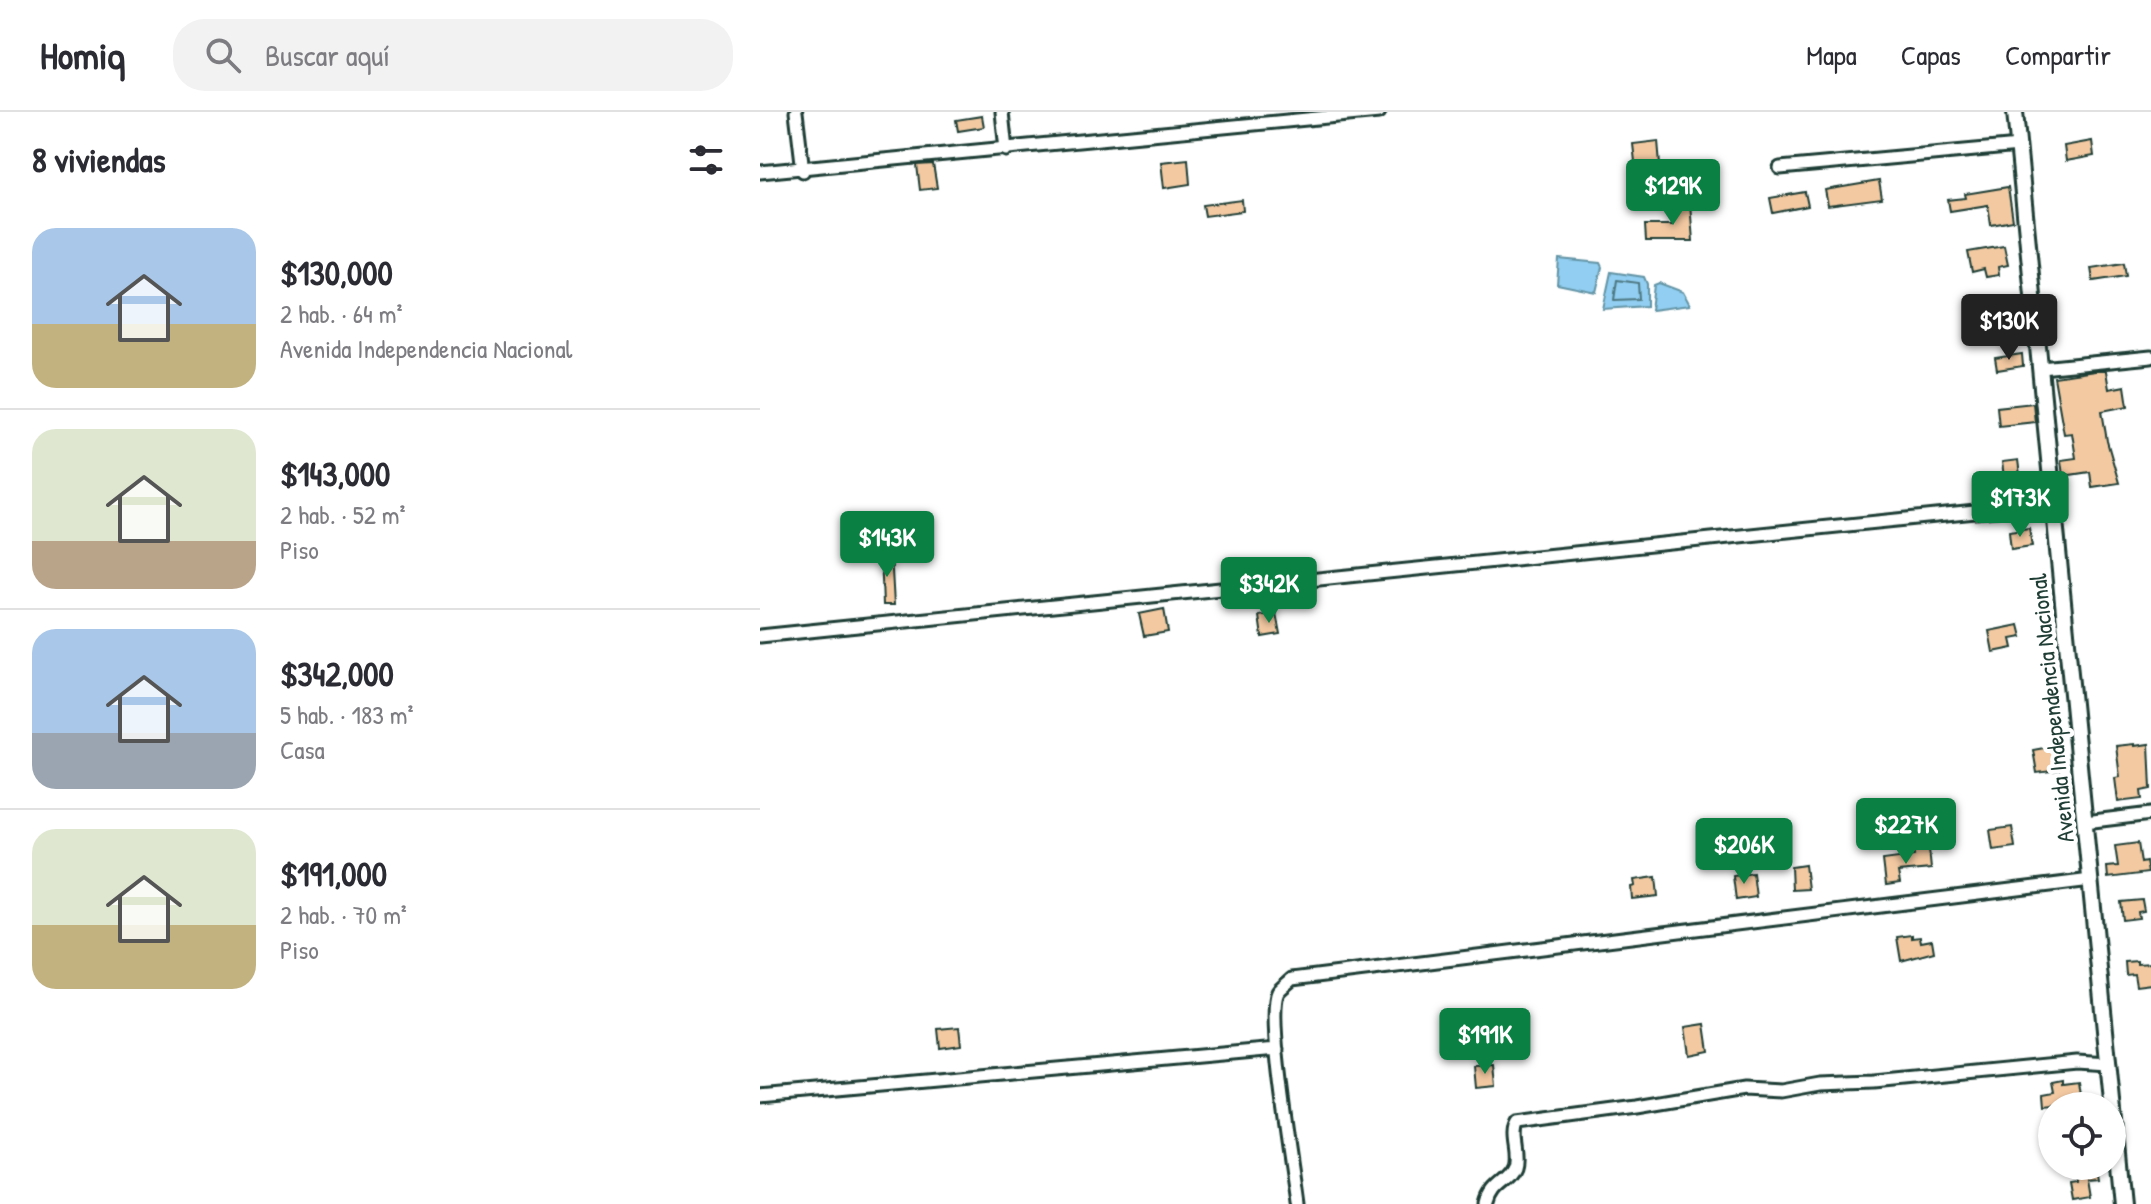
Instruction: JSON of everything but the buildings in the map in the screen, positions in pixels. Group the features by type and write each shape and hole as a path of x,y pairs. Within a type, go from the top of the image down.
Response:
{"main road":[{"name":"Avenida Independencia Nacional","path":"2015,112 2122,1204"}],"street":[{"path":"796,112 803,171"},
{"path":"1002,112 1006,150"},
{"path":"1202,112 1204,127"},
{"path":"760,172 803,171 1204,127 1379,112"},
{"path":"1780,168 2019,146"},
{"path":"2041,368 2151,357"},
{"path":"760,636 2054,504"},
{"path":"2085,822 2151,814"},
{"path":"1297,1204 1277,1049 1275,1009 1278,992 1292,979 2091,880"},
{"path":"760,1096 1277,1049"},
{"path":"1488,1204 1491,1192 1513,1173 1517,1163 1513,1129 1517,1123 1744,1089 1781,1091 1820,1084 1889,1081 2077,1062 2109,1064"}],"water":[{"path":"1559,259 1600,263 1602,267 1596,292 1557,284"},
{"path":"1611,272 1644,277 1647,306 1603,309"},
{"path":"1659,283 1683,292 1690,305 1651,310 1654,285"}]}
